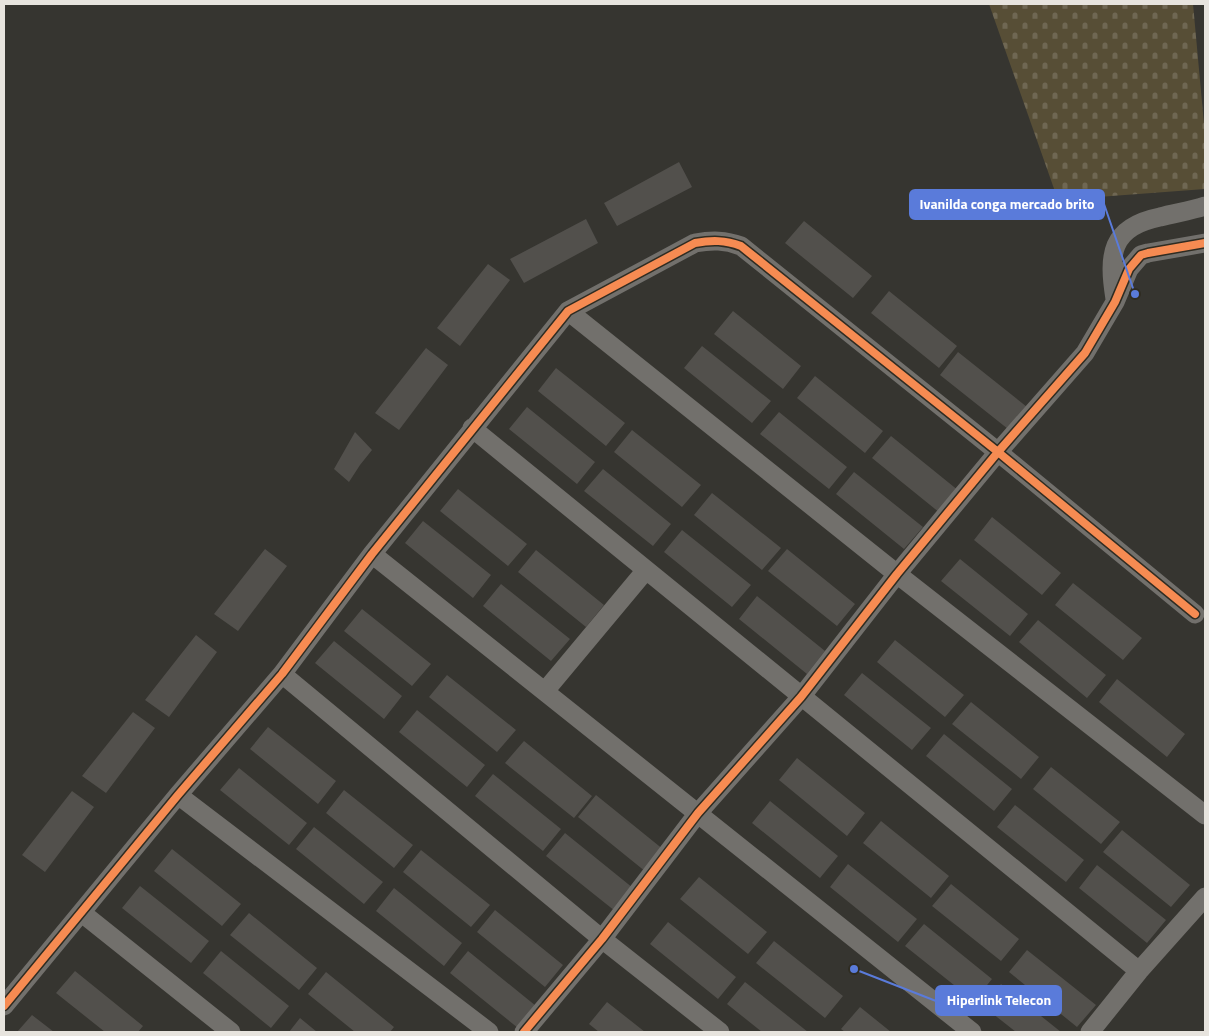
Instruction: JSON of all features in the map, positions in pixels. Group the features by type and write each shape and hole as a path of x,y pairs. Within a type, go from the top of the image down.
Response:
{"street":[{"path":"1115,302 1111,275 1112,259 1116,244 1124,232 1136,225 1158,217 1205,206"},
{"path":"4,1006 178,795 282,674 372,554 568,311 695,244 710,240 726,240 741,246 998,452 1195,614"},
{"path":"524,1032 602,939 698,813 801,696 897,574 998,452 1085,353 1115,302 1129,269 1141,255 1205,243"},
{"path":"568,311 897,574 1205,815"},
{"path":"472,428 1140,971"},
{"path":"372,554 972,1032"},
{"path":"544,691 646,570"},
{"path":"282,674 602,939 720,1032"},
{"path":"178,795 489,1032"},
{"path":"1090,1032 1205,897"},
{"path":"82,913 231,1032"}],"green space":[{"path":"989,4 1193,4 1205,135 1205,189 1058,200"}],"building":[{"path":"679,162 692,187 617,226 604,203"},
{"path":"586,219 598,243 524,283 510,259"},
{"path":"804,221 872,276 853,298 785,243"},
{"path":"488,264 510,280 460,346 437,328"},
{"path":"889,291 957,346 939,368 871,313"},
{"path":"733,311 801,366 783,389 714,334"},
{"path":"702,346 771,401 752,423 684,368"},
{"path":"426,348 448,365 399,430 375,413"},
{"path":"958,352 1027,407 1008,429 940,375"},
{"path":"556,368 625,423 606,446 538,391"},
{"path":"815,376 883,431 865,453 797,398"},
{"path":"527,407 595,462 577,484 509,429"},
{"path":"779,412 847,467 829,489 760,434"},
{"path":"632,430 701,485 682,507 614,452"},
{"path":"355,432 372,450 349,482 334,469"},
{"path":"891,436 959,491 940,513 872,458"},
{"path":"603,469 671,524 653,546 584,491"},
{"path":"854,472 923,527 904,549 836,494"},
{"path":"458,489 527,544 508,566 440,511"},
{"path":"712,493 781,548 762,570 694,515"},
{"path":"992,517 1061,573 1042,595 974,540"},
{"path":"423,521 491,575 473,598 405,543"},
{"path":"682,530 751,585 732,607 664,552"},
{"path":"265,549 287,566 238,631 214,614"},
{"path":"787,549 855,604 837,626 768,571"},
{"path":"536,550 604,605 586,627 518,572"},
{"path":"960,559 1028,614 1010,636 941,581"},
{"path":"1073,583 1142,638 1123,660 1055,605"},
{"path":"501,584 570,639 551,661 483,606"},
{"path":"757,596 825,651 807,674 739,619"},
{"path":"362,609 431,664 412,686 344,631"},
{"path":"1038,620 1106,675 1087,698 1019,642"},
{"path":"196,635 217,652 169,717 145,700"},
{"path":"895,640 964,695 945,717 877,662"},
{"path":"334,641 402,696 384,719 315,663"},
{"path":"862,673 931,728 912,750 844,695"},
{"path":"447,675 516,730 497,752 429,697"},
{"path":"1117,679 1185,734 1167,757 1099,702"},
{"path":"971,702 1039,757 1021,779 952,724"},
{"path":"417,710 485,765 467,787 399,732"},
{"path":"133,712 155,728 106,793 82,776"},
{"path":"268,727 336,781 318,804 250,749"},
{"path":"944,734 1012,789 994,811 926,756"},
{"path":"524,741 592,796 574,818 505,763"},
{"path":"797,758 865,813 847,836 779,780"},
{"path":"1051,767 1120,822 1101,844 1033,789"},
{"path":"239,768 307,823 289,845 220,790"},
{"path":"493,774 561,829 543,851 475,796"},
{"path":"344,790 413,845 394,868 326,813"},
{"path":"72,791 94,807 45,872 22,855"},
{"path":"596,795 664,850 646,872 578,817"},
{"path":"770,801 838,856 820,878 752,823"},
{"path":"1015,805 1084,860 1066,882 997,827"},
{"path":"881,821 949,876 931,898 863,843"},
{"path":"314,827 383,882 364,904 296,849"},
{"path":"1122,830 1190,885 1171,907 1103,852"},
{"path":"565,833 633,888 615,911 546,856"},
{"path":"172,849 241,904 222,926 154,871"},
{"path":"421,850 490,905 471,927 403,872"},
{"path":"848,864 917,919 898,942 830,887"},
{"path":"1097,865 1166,920 1147,943 1079,888"},
{"path":"699,877 767,932 748,954 680,899"},
{"path":"951,884 1019,939 1001,961 932,906"},
{"path":"140,886 209,941 191,963 122,908"},
{"path":"394,888 462,943 444,966 376,911"},
{"path":"495,910 563,965 545,987 477,932"},
{"path":"249,913 317,968 299,990 230,935"},
{"path":"668,922 736,977 718,999 650,944"},
{"path":"924,924 992,979 974,1001 905,946"},
{"path":"774,941 843,996 825,1018 756,963"},
{"path":"1027,950 1096,1005 1077,1027 1009,972"},
{"path":"221,951 289,1006 271,1028 203,973"},
{"path":"468,951 536,1006 518,1028 450,973"},
{"path":"75,971 143,1026 138,1032 105,1032 56,993"},
{"path":"326,972 394,1027 390,1032 355,1032 308,994"},
{"path":"745,982 808,1032 762,1032 727,1004"},
{"path":"1001,984 1061,1032 1016,1032 983,1006"},
{"path":"607,1002 645,1032 599,1032 589,1024"},
{"path":"860,1007 891,1032 845,1032 841,1029"},
{"path":"32,1015 54,1032 17,1032"},
{"path":"300,1018 317,1032 289,1032"}],"cycle path":[{"path":"4,1006 178,795 282,674 372,554 568,311 695,243 718,241 741,246 998,452 1195,614"},
{"path":"524,1032 602,939 698,813 801,697 897,574 998,452 1085,353 1115,302 1129,269 1141,255 1205,243"}],"place":[{"name":"Ivanilda conga mercado brito","path":"1135,294"},
{"name":"Hiperlink Telecon","path":"854,969"}]}
